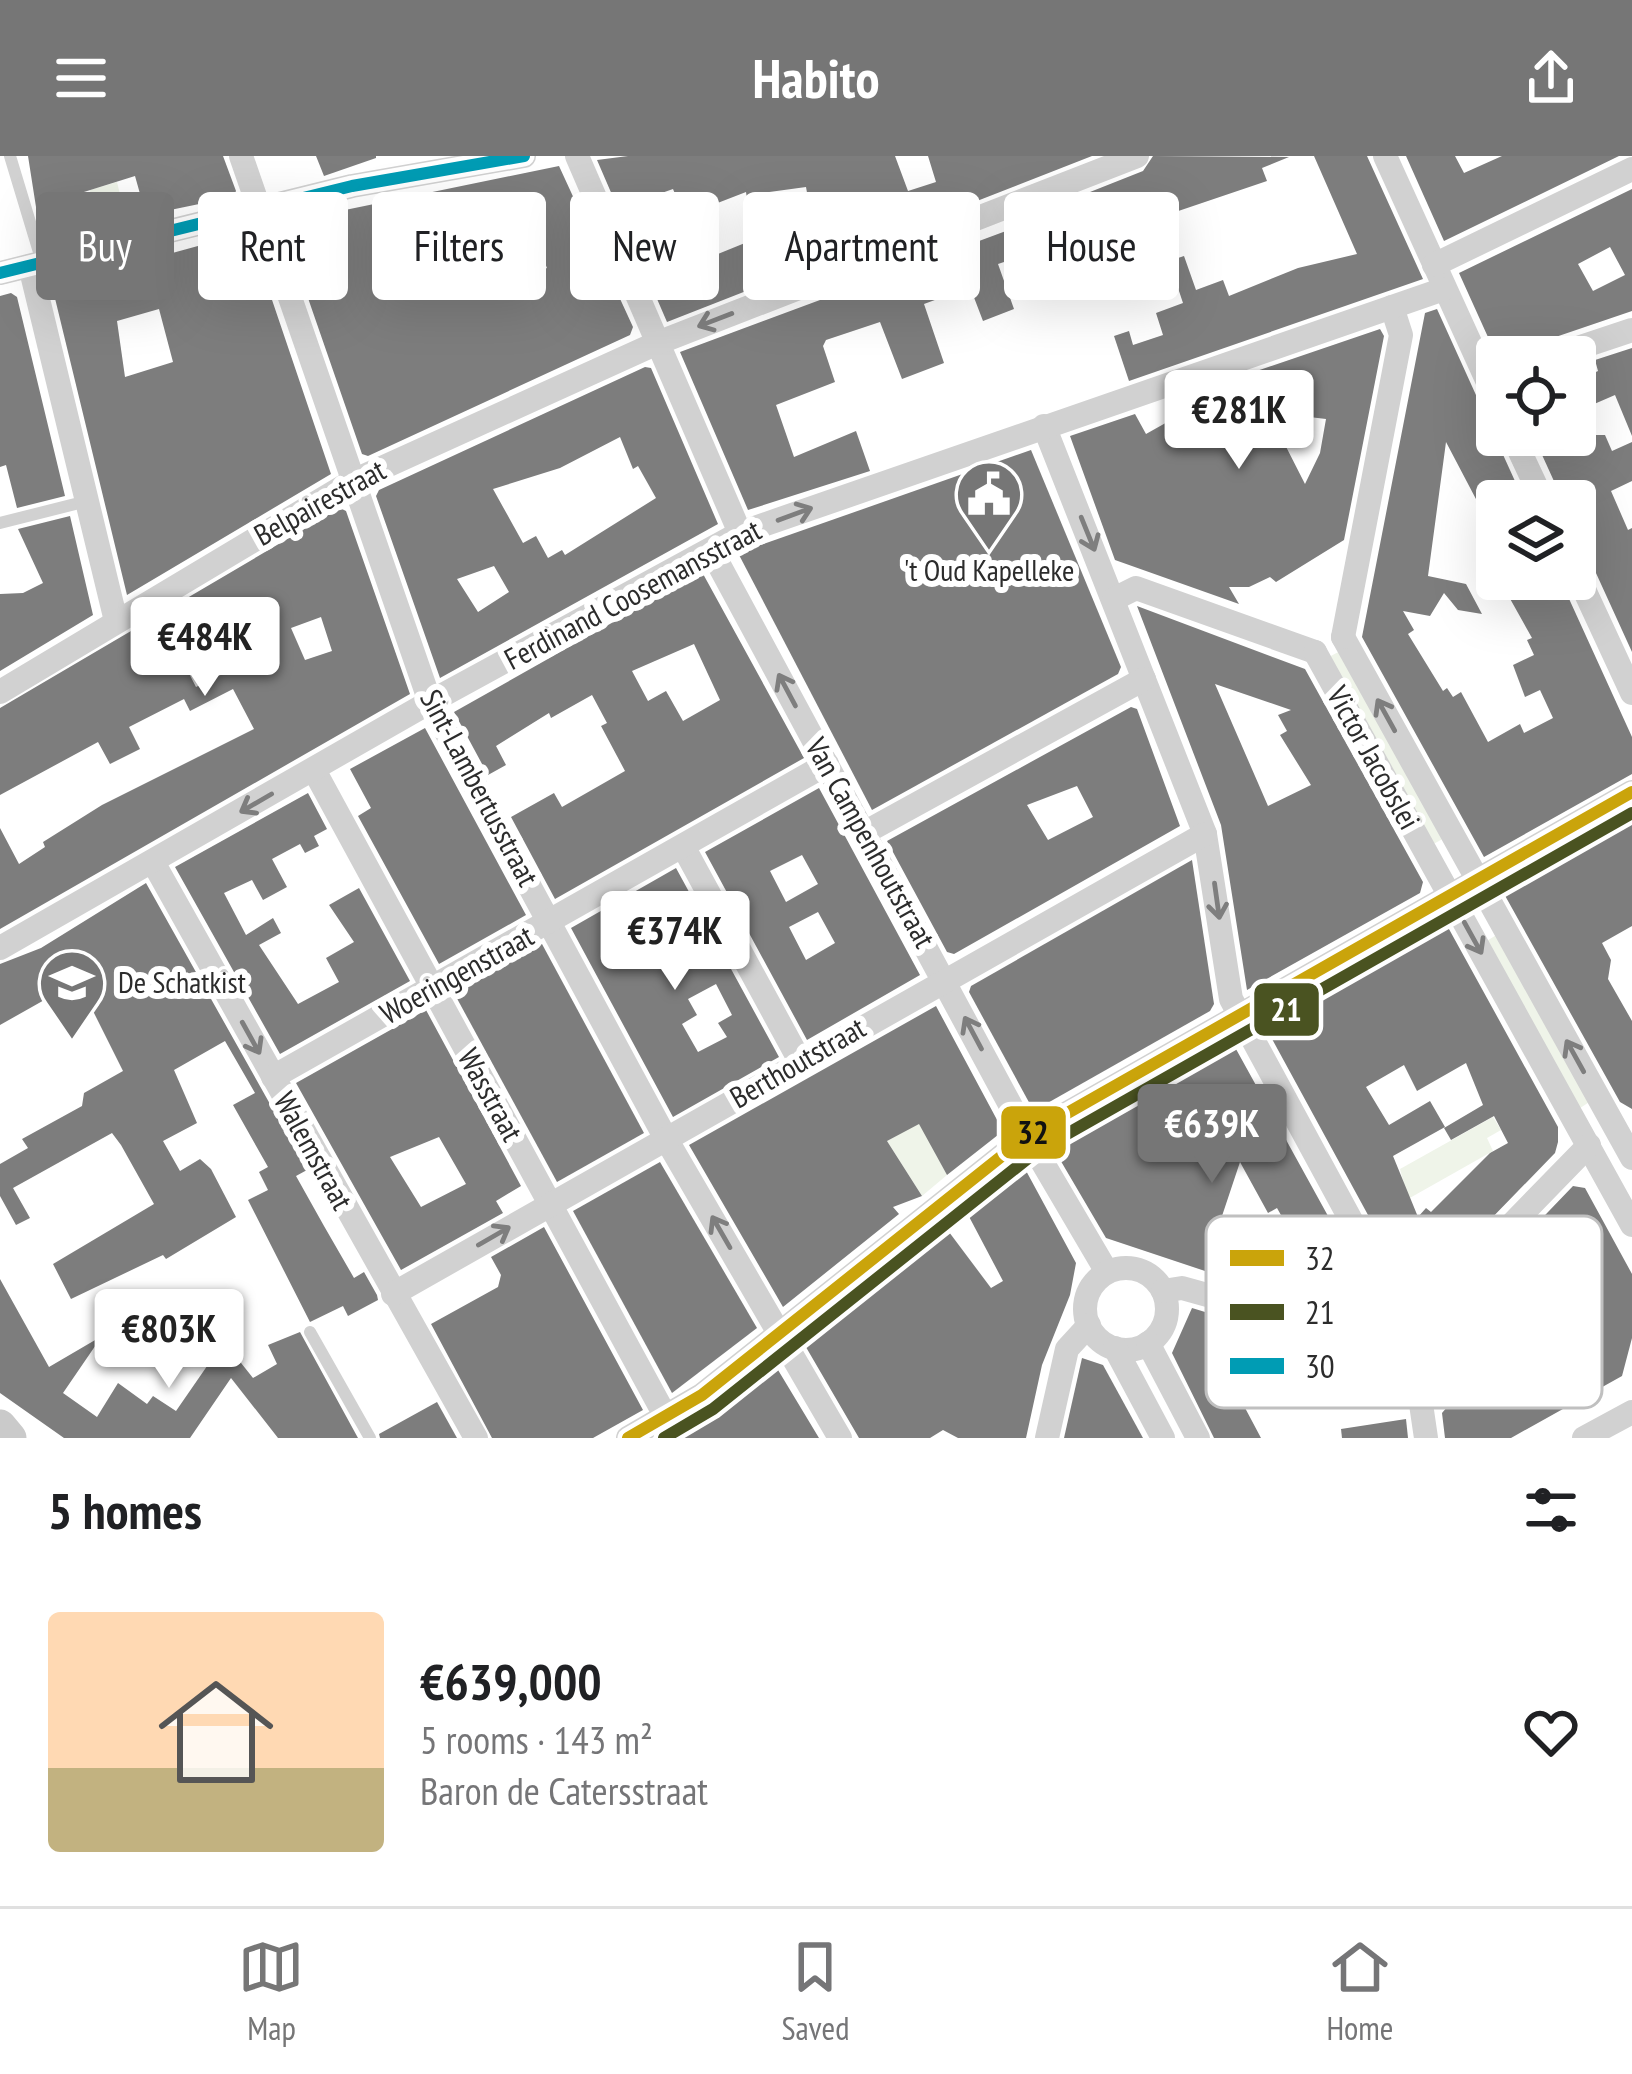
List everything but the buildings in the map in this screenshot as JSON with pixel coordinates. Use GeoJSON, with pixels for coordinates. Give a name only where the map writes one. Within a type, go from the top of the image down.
{"type":"FeatureCollection","features":[{"type":"Feature","properties":{"kind":"main road"},"geometry":{"type":"LineString","coordinates":[[0,1426],[10,1438]]}},
{"type":"Feature","properties":{"kind":"street","name":"Sint-Lambertusstraat"},"geometry":{"type":"LineString","coordinates":[[241,156],[254,192]]}},
{"type":"Feature","properties":{"kind":"street"},"geometry":{"type":"LineString","coordinates":[[338,192],[524,156]]}},
{"type":"Feature","properties":{"kind":"street"},"geometry":{"type":"LineString","coordinates":[[577,156],[740,533]]}},
{"type":"Feature","properties":{"kind":"street","name":"Belpairestraat"},"geometry":{"type":"LineString","coordinates":[[0,692],[351,482],[655,344],[1138,156]]}},
{"type":"Feature","properties":{"kind":"street"},"geometry":{"type":"LineString","coordinates":[[1385,156],[1476,352]]}},
{"type":"Feature","properties":{"kind":"street","name":"Ferdinand Coosemansstraat"},"geometry":{"type":"LineString","coordinates":[[0,948],[430,702],[740,533],[1392,308],[1632,169]]}},
{"type":"Feature","properties":{"kind":"street"},"geometry":{"type":"LineString","coordinates":[[0,273],[36,264]]}},
{"type":"Feature","properties":{"kind":"street"},"geometry":{"type":"LineString","coordinates":[[44,300],[116,621]]}},
{"type":"Feature","properties":{"kind":"street","name":"Sint-Lambertusstraat"},"geometry":{"type":"LineString","coordinates":[[291,300],[430,702],[665,1137],[840,1438]]}},
{"type":"Feature","properties":{"kind":"street"},"geometry":{"type":"LineString","coordinates":[[1343,637],[1402,334],[1392,308]]}},
{"type":"Feature","properties":{"kind":"street"},"geometry":{"type":"LineString","coordinates":[[1596,341],[1632,329]]}},
{"type":"Feature","properties":{"kind":"street"},"geometry":{"type":"LineString","coordinates":[[1044,426],[1205,834],[1231,999],[1348,1216]]}},
{"type":"Feature","properties":{"kind":"street","name":"Van Campenhoutstraat"},"geometry":{"type":"LineString","coordinates":[[711,550],[1028,1136],[1107,1272]]}},
{"type":"Feature","properties":{"kind":"street"},"geometry":{"type":"LineString","coordinates":[[1114,598],[1136,588],[1315,652]]}},
{"type":"Feature","properties":{"kind":"street"},"geometry":{"type":"LineString","coordinates":[[1589,600],[1632,693]]}},
{"type":"Feature","properties":{"kind":"street","name":"Victor Jacobslei"},"geometry":{"type":"LineString","coordinates":[[1632,1158],[1624,1129],[1476,879],[1343,637],[1315,652],[1632,1225]]}},
{"type":"Feature","properties":{"kind":"street"},"geometry":{"type":"LineString","coordinates":[[864,833],[1144,679]]}},
{"type":"Feature","properties":{"kind":"street","name":"Woeringenstraat"},"geometry":{"type":"LineString","coordinates":[[273,1077],[827,764]]}},
{"type":"Feature","properties":{"kind":"street","name":"Wasstraat"},"geometry":{"type":"LineString","coordinates":[[314,770],[667,1419]]}},
{"type":"Feature","properties":{"kind":"street"},"geometry":{"type":"LineString","coordinates":[[628,1438],[667,1419],[1028,1136],[1632,792]]}},
{"type":"Feature","properties":{"kind":"street","name":"Berthoutstraat"},"geometry":{"type":"LineString","coordinates":[[393,1294],[1205,834]]}},
{"type":"Feature","properties":{"kind":"street"},"geometry":{"type":"LineString","coordinates":[[684,848],[801,1063]]}},
{"type":"Feature","properties":{"kind":"street","name":"Walemstraat"},"geometry":{"type":"LineString","coordinates":[[153,862],[476,1438]]}},
{"type":"Feature","properties":{"kind":"street"},"geometry":{"type":"LineString","coordinates":[[1520,1216],[1589,1145]]}},
{"type":"Feature","properties":{"kind":"street"},"geometry":{"type":"LineString","coordinates":[[1047,1438],[1067,1348],[1088,1322],[1089,1292],[1107,1272],[1138,1270],[1162,1291],[1163,1325],[1148,1343],[1115,1348]]}},
{"type":"Feature","properties":{"kind":"street"},"geometry":{"type":"LineString","coordinates":[[1162,1291],[1182,1288],[1206,1295]]}},
{"type":"Feature","properties":{"kind":"street"},"geometry":{"type":"LineString","coordinates":[[1088,1322],[1115,1348],[1162,1438]]}},
{"type":"Feature","properties":{"kind":"street"},"geometry":{"type":"LineString","coordinates":[[1148,1343],[1198,1438]]}},
{"type":"Feature","properties":{"kind":"street"},"geometry":{"type":"LineString","coordinates":[[1422,1408],[1426,1438]]}},
{"type":"Feature","properties":{"kind":"street"},"geometry":{"type":"LineString","coordinates":[[1584,1438],[1632,1412]]}},
{"type":"Feature","properties":{"kind":"lane"},"geometry":{"type":"LineString","coordinates":[[10,156],[36,264]]}},
{"type":"Feature","properties":{"kind":"lane"},"geometry":{"type":"LineString","coordinates":[[0,523],[87,501]]}},
{"type":"Feature","properties":{"kind":"lane"},"geometry":{"type":"LineString","coordinates":[[310,1332],[370,1438]]}},
{"type":"Feature","properties":{"kind":"shaded area"},"geometry":{"type":"Polygon","coordinates":[[[117,182],[119,192],[90,192],[117,182]]]}},
{"type":"Feature","properties":{"kind":"shaded area"},"geometry":{"type":"Polygon","coordinates":[[[1344,649],[1446,837],[1430,846],[1327,658],[1344,649]]]}},
{"type":"Feature","properties":{"kind":"shaded area"},"geometry":{"type":"Polygon","coordinates":[[[1498,934],[1591,1101],[1577,1110],[1485,942],[1498,934]]]}},
{"type":"Feature","properties":{"kind":"shaded area"},"geometry":{"type":"Polygon","coordinates":[[[907,1100],[947,1175],[922,1196],[887,1141],[899,1134],[907,1100]]]}},
{"type":"Feature","properties":{"kind":"shaded area"},"geometry":{"type":"Polygon","coordinates":[[[1493,1117],[1501,1130],[1487,1138],[1493,1151],[1408,1199],[1400,1169],[1493,1117]]]}},
{"type":"Feature","properties":{"kind":"transit line","name":"30"},"geometry":{"type":"LineString","coordinates":[[0,273],[352,186],[524,156]]}},
{"type":"Feature","properties":{"kind":"transit line","name":"32"},"geometry":{"type":"LineString","coordinates":[[628,1438],[702,1395],[1027,1136],[1632,792]]}},
{"type":"Feature","properties":{"kind":"transit line","name":"21"},"geometry":{"type":"LineString","coordinates":[[664,1438],[713,1409],[1037,1151],[1632,813]]}},
{"type":"Feature","properties":{"kind":"place","name":"'t Oud Kapelleke"},"geometry":{"type":"Point","coordinates":[989,553]}},
{"type":"Feature","properties":{"kind":"place","name":"De Schatkist"},"geometry":{"type":"Point","coordinates":[72,1042]}}]}
